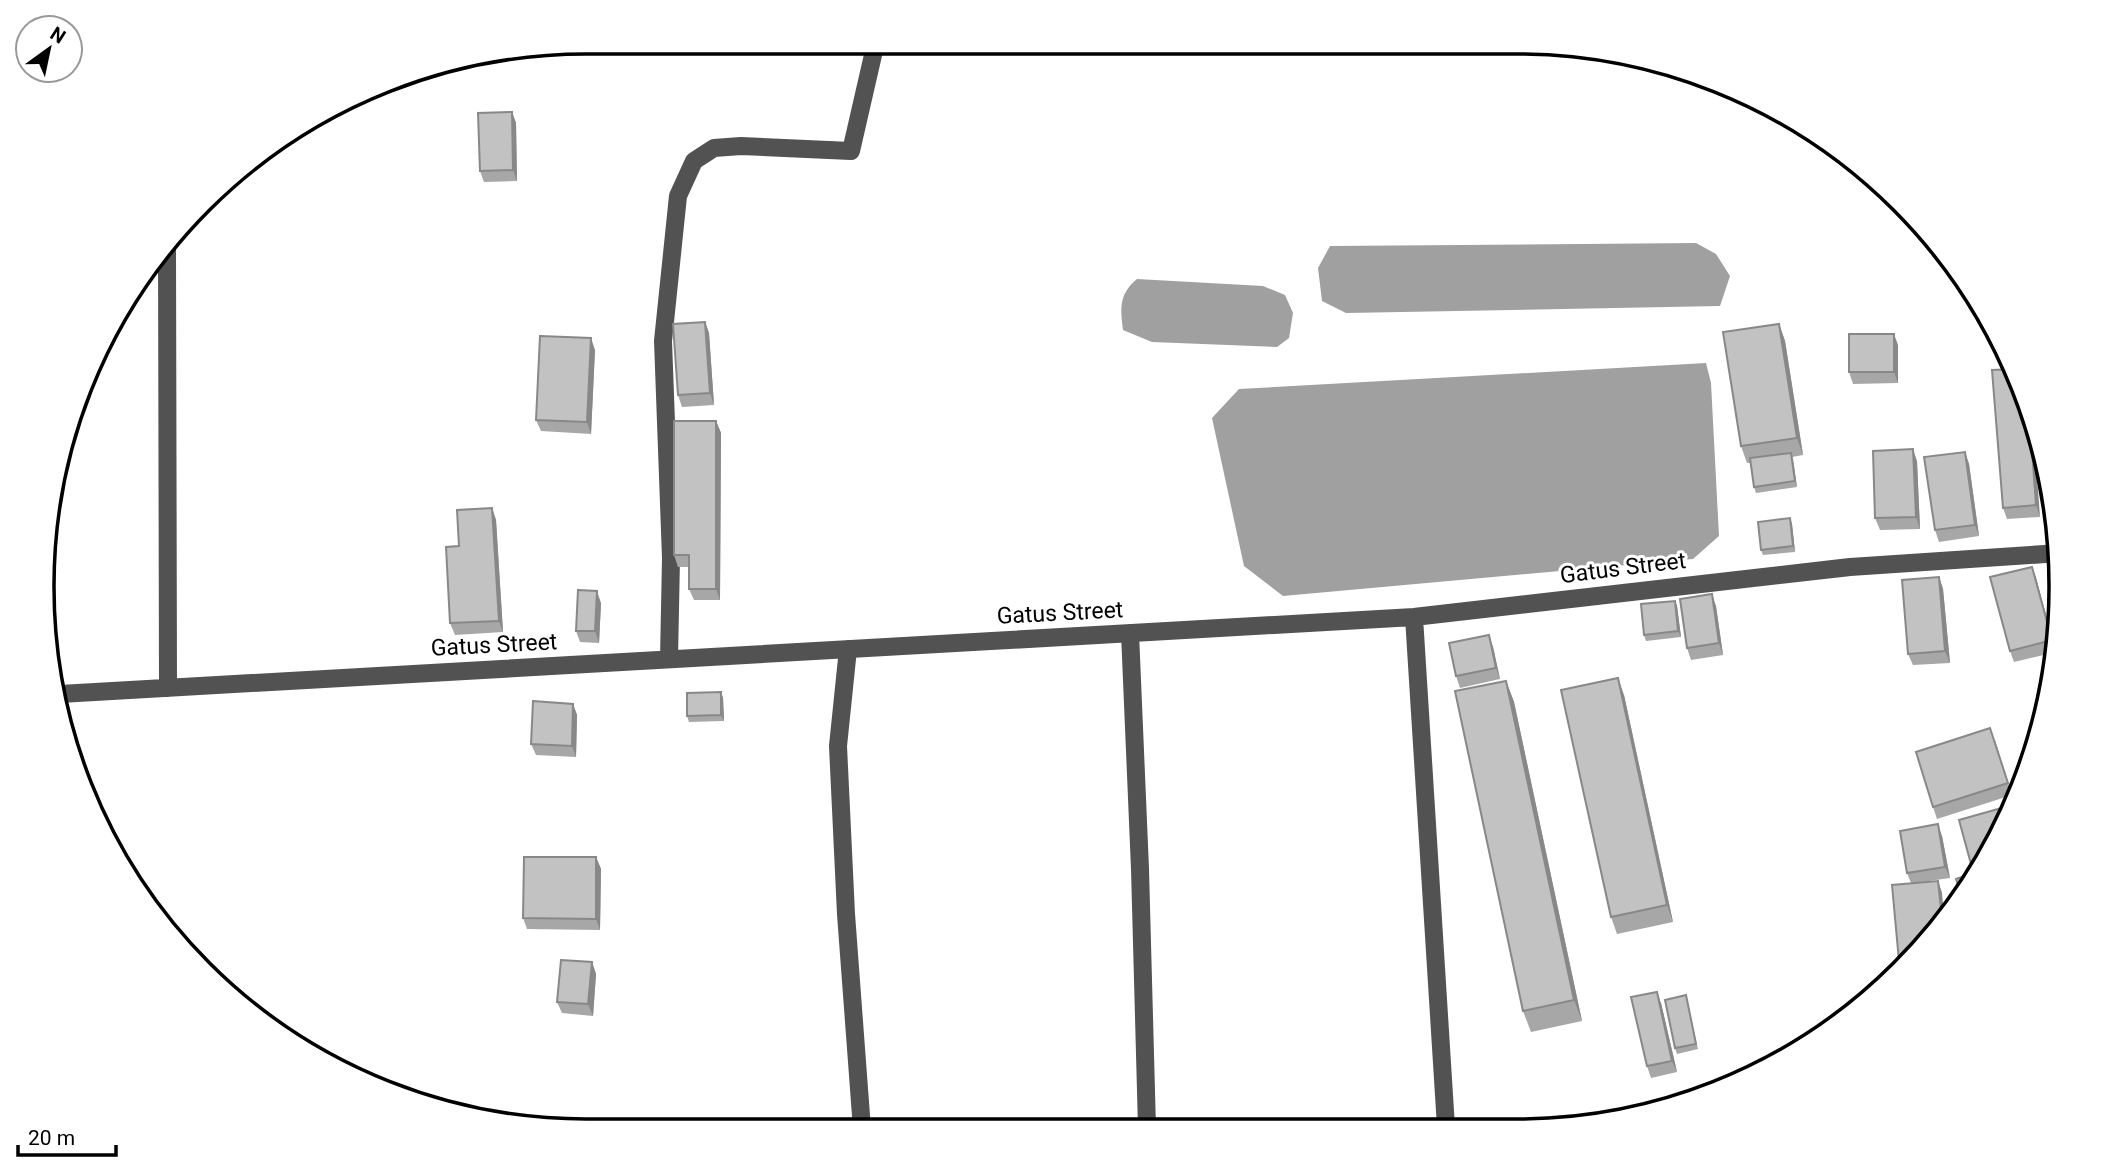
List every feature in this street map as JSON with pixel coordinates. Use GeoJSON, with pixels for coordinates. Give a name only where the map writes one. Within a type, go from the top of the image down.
{"type":"FeatureCollection","features":[{"type":"Feature","properties":{"kind":"street"},"geometry":{"type":"LineString","coordinates":[[669,659],[671,558],[663,341],[678,196],[694,161],[714,148],[741,146],[851,151],[873,54]]}},
{"type":"Feature","properties":{"kind":"street"},"geometry":{"type":"LineString","coordinates":[[167,258],[168,688]]}},
{"type":"Feature","properties":{"kind":"street","name":"Gatus Street"},"geometry":{"type":"LineString","coordinates":[[65,694],[1414,617],[1850,567],[2048,554]]}},
{"type":"Feature","properties":{"kind":"street"},"geometry":{"type":"LineString","coordinates":[[1414,617],[1445,1119]]}},
{"type":"Feature","properties":{"kind":"street"},"geometry":{"type":"LineString","coordinates":[[1130,634],[1147,1119]]}},
{"type":"Feature","properties":{"kind":"street"},"geometry":{"type":"LineString","coordinates":[[848,649],[838,746],[846,914],[861,1119]]}},
{"type":"Feature","properties":{"kind":"shaded area"},"geometry":{"type":"Polygon","coordinates":[[[1696,243],[1716,254],[1730,276],[1720,306],[1346,313],[1322,301],[1318,268],[1330,246],[1696,243]]]}},
{"type":"Feature","properties":{"kind":"shaded area"},"geometry":{"type":"Polygon","coordinates":[[[1137,279],[1263,286],[1285,295],[1293,313],[1289,338],[1277,347],[1152,342],[1123,330],[1122,302],[1127,290],[1137,279]]]}},
{"type":"Feature","properties":{"kind":"shaded area"},"geometry":{"type":"Polygon","coordinates":[[[1706,363],[1711,383],[1719,536],[1693,559],[1283,596],[1244,566],[1212,418],[1239,389],[1706,363]]]}},
{"type":"Feature","properties":{"kind":"building"},"geometry":{"type":"Polygon","coordinates":[[[512,112],[513,170],[480,171],[478,113],[512,112]]]}},
{"type":"Feature","properties":{"kind":"building"},"geometry":{"type":"Polygon","coordinates":[[[705,322],[710,393],[678,395],[673,324],[705,322]]]}},
{"type":"Feature","properties":{"kind":"building"},"geometry":{"type":"Polygon","coordinates":[[[1779,324],[1797,438],[1741,446],[1723,332],[1779,324]]]}},
{"type":"Feature","properties":{"kind":"building"},"geometry":{"type":"Polygon","coordinates":[[[1849,334],[1894,334],[1894,372],[1849,372],[1849,334]]]}},
{"type":"Feature","properties":{"kind":"building"},"geometry":{"type":"Polygon","coordinates":[[[540,336],[591,338],[587,422],[536,420],[540,336]]]}},
{"type":"Feature","properties":{"kind":"building"},"geometry":{"type":"Polygon","coordinates":[[[1992,370],[2002,370],[2021,415],[2032,455],[2036,505],[2003,508],[1992,370]]]}},
{"type":"Feature","properties":{"kind":"building"},"geometry":{"type":"Polygon","coordinates":[[[674,421],[716,421],[716,589],[689,589],[689,555],[674,555],[674,421]]]}},
{"type":"Feature","properties":{"kind":"building"},"geometry":{"type":"Polygon","coordinates":[[[1913,449],[1916,517],[1875,518],[1873,451],[1913,449]]]}},
{"type":"Feature","properties":{"kind":"building"},"geometry":{"type":"Polygon","coordinates":[[[1965,452],[1975,525],[1935,530],[1924,457],[1965,452]]]}},
{"type":"Feature","properties":{"kind":"building"},"geometry":{"type":"Polygon","coordinates":[[[1791,453],[1795,481],[1754,487],[1750,458],[1791,453]]]}},
{"type":"Feature","properties":{"kind":"building"},"geometry":{"type":"Polygon","coordinates":[[[492,508],[499,621],[450,623],[446,547],[459,546],[457,510],[492,508]]]}},
{"type":"Feature","properties":{"kind":"building"},"geometry":{"type":"Polygon","coordinates":[[[1790,518],[1793,546],[1761,550],[1758,522],[1790,518]]]}},
{"type":"Feature","properties":{"kind":"building"},"geometry":{"type":"Polygon","coordinates":[[[2032,567],[2048,624],[2046,642],[2010,651],[1990,577],[2032,567]]]}},
{"type":"Feature","properties":{"kind":"building"},"geometry":{"type":"Polygon","coordinates":[[[1939,577],[1945,651],[1908,654],[1902,580],[1939,577]]]}},
{"type":"Feature","properties":{"kind":"building"},"geometry":{"type":"Polygon","coordinates":[[[578,590],[597,591],[595,631],[576,631],[578,590]]]}},
{"type":"Feature","properties":{"kind":"building"},"geometry":{"type":"Polygon","coordinates":[[[1712,594],[1719,643],[1687,648],[1680,599],[1712,594]]]}},
{"type":"Feature","properties":{"kind":"building"},"geometry":{"type":"Polygon","coordinates":[[[1675,601],[1678,631],[1644,635],[1641,604],[1675,601]]]}},
{"type":"Feature","properties":{"kind":"building"},"geometry":{"type":"Polygon","coordinates":[[[1489,635],[1496,668],[1456,676],[1449,643],[1489,635]]]}},
{"type":"Feature","properties":{"kind":"building"},"geometry":{"type":"Polygon","coordinates":[[[1618,678],[1667,905],[1611,917],[1561,690],[1618,678]]]}},
{"type":"Feature","properties":{"kind":"building"},"geometry":{"type":"Polygon","coordinates":[[[1506,681],[1574,1000],[1523,1011],[1455,691],[1506,681]]]}},
{"type":"Feature","properties":{"kind":"building"},"geometry":{"type":"Polygon","coordinates":[[[721,692],[721,715],[687,716],[687,693],[721,692]]]}},
{"type":"Feature","properties":{"kind":"building"},"geometry":{"type":"Polygon","coordinates":[[[533,701],[573,704],[572,746],[531,744],[533,701]]]}},
{"type":"Feature","properties":{"kind":"building"},"geometry":{"type":"Polygon","coordinates":[[[1990,728],[2008,783],[1933,807],[1916,752],[1990,728]]]}},
{"type":"Feature","properties":{"kind":"building"},"geometry":{"type":"Polygon","coordinates":[[[2000,808],[1971,863],[1959,820],[2000,808]]]}},
{"type":"Feature","properties":{"kind":"building"},"geometry":{"type":"Polygon","coordinates":[[[1938,824],[1945,867],[1907,873],[1900,831],[1938,824]]]}},
{"type":"Feature","properties":{"kind":"building"},"geometry":{"type":"Polygon","coordinates":[[[524,857],[596,857],[596,919],[523,918],[524,857]]]}},
{"type":"Feature","properties":{"kind":"building"},"geometry":{"type":"Polygon","coordinates":[[[1938,881],[1941,908],[1899,957],[1892,885],[1938,881]]]}},
{"type":"Feature","properties":{"kind":"building"},"geometry":{"type":"Polygon","coordinates":[[[561,960],[592,962],[588,1004],[557,1002],[561,960]]]}},
{"type":"Feature","properties":{"kind":"building"},"geometry":{"type":"Polygon","coordinates":[[[1657,992],[1672,1061],[1647,1066],[1631,997],[1657,992]]]}},
{"type":"Feature","properties":{"kind":"building"},"geometry":{"type":"Polygon","coordinates":[[[1686,995],[1696,1044],[1675,1048],[1665,1000],[1686,995]]]}}]}
